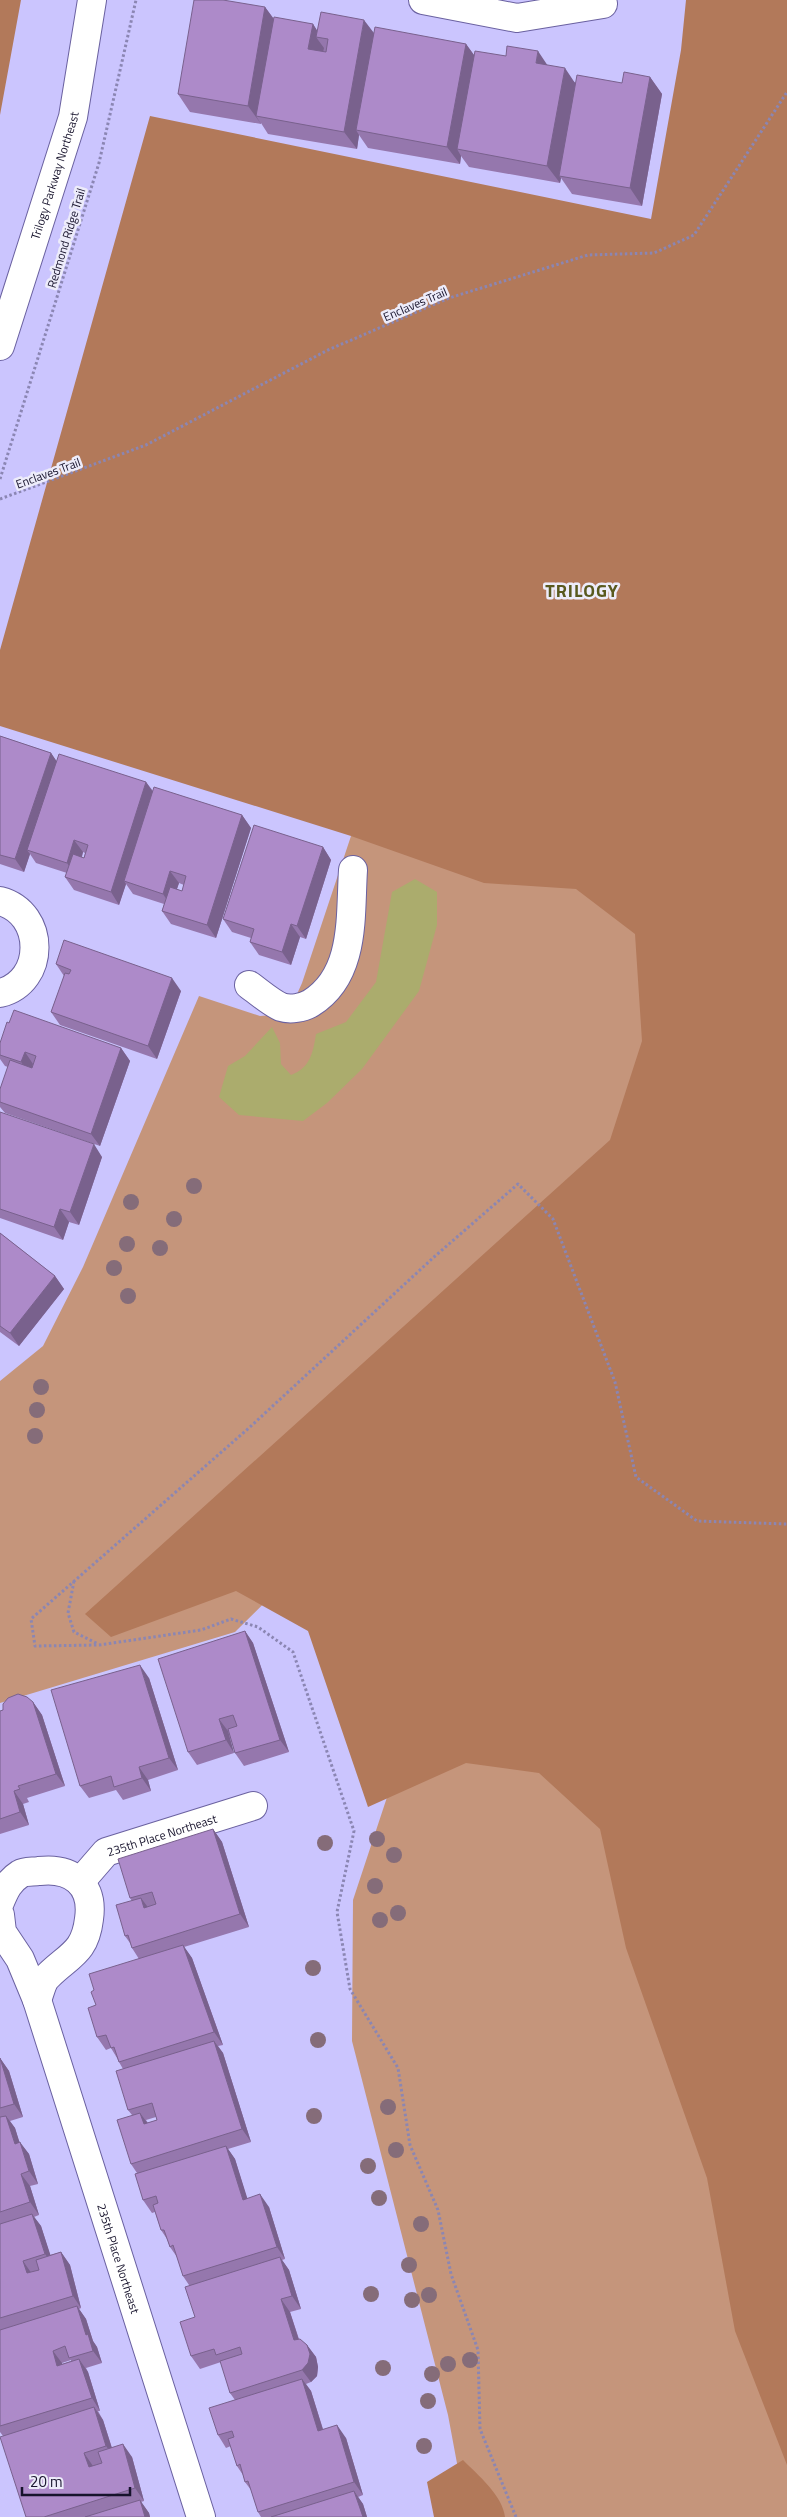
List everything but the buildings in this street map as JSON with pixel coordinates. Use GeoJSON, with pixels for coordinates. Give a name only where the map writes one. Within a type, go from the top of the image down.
{"type":"FeatureCollection","features":[{"type":"Feature","properties":{"kind":"street","name":"Trilogy Parkway Northeast"},"geometry":{"type":"LineString","coordinates":[[0,346],[72,117],[92,0]]}},
{"type":"Feature","properties":{"kind":"street"},"geometry":{"type":"LineString","coordinates":[[423,0],[517,18],[603,4]]}},
{"type":"Feature","properties":{"kind":"street"},"geometry":{"type":"LineString","coordinates":[[249,985],[282,1007],[304,1007],[319,998],[332,985],[348,949],[353,870]]}},
{"type":"Feature","properties":{"kind":"street"},"geometry":{"type":"LineString","coordinates":[[0,901],[18,909],[28,922],[35,937],[35,954],[30,970],[20,983],[0,993]]}},
{"type":"Feature","properties":{"kind":"street","name":"235th Place Northeast"},"geometry":{"type":"LineString","coordinates":[[80,1882],[106,1852],[253,1806]]}},
{"type":"Feature","properties":{"kind":"street"},"geometry":{"type":"LineString","coordinates":[[0,1902],[7,1886],[21,1873],[47,1870],[65,1872],[80,1882],[90,1898],[90,1919],[85,1940],[68,1961],[46,1977],[37,2000]]}},
{"type":"Feature","properties":{"kind":"street","name":"235th Place Northeast"},"geometry":{"type":"LineString","coordinates":[[0,1915],[2,1932],[20,1959],[37,2000],[201,2517]]}},
{"type":"Feature","properties":{"kind":"path","name":"Redmond Ridge Trail"},"geometry":{"type":"LineString","coordinates":[[0,479],[99,163],[136,0]]}},
{"type":"Feature","properties":{"kind":"path","name":"Enclaves Trail"},"geometry":{"type":"LineString","coordinates":[[0,499],[146,446],[328,350],[449,298],[588,255],[654,253],[694,235],[787,92]]}},
{"type":"Feature","properties":{"kind":"path"},"geometry":{"type":"LineString","coordinates":[[516,2517],[480,2428],[478,2350],[451,2274],[438,2210],[410,2145],[398,2068],[350,1989],[337,1912],[354,1831],[293,1652],[258,1627],[231,1619],[201,1630],[99,1645],[35,1646],[31,1620],[250,1427],[434,1257],[518,1184],[553,1219],[614,1382],[636,1477],[697,1521],[787,1524]]}},
{"type":"Feature","properties":{"kind":"path"},"geometry":{"type":"LineString","coordinates":[[74,1581],[68,1613],[74,1632],[99,1645]]}},
{"type":"Feature","properties":{"kind":"shaded area"},"geometry":{"type":"Polygon","coordinates":[[[0,0],[21,0],[0,115],[0,0]]]}},
{"type":"Feature","properties":{"kind":"shaded area"},"geometry":{"type":"Polygon","coordinates":[[[686,0],[787,0],[787,2465],[735,2331],[707,2178],[626,1948],[600,1829],[539,1773],[466,1763],[368,1807],[308,1631],[236,1591],[111,1637],[85,1614],[610,1140],[642,1041],[635,934],[576,889],[484,883],[351,836],[0,726],[0,650],[150,116],[651,219],[681,50],[686,0]]]}},
{"type":"Feature","properties":{"kind":"shaded area"},"geometry":{"type":"Polygon","coordinates":[[[354,768],[787,895],[474,1395],[235,1632],[0,1703],[0,1381],[43,1346],[83,1267],[199,996],[260,1016],[273,1015],[284,1023],[302,983],[351,836],[354,768]]]}},
{"type":"Feature","properties":{"kind":"shaded area"},"geometry":{"type":"Polygon","coordinates":[[[415,879],[437,892],[437,925],[419,991],[362,1069],[327,1103],[303,1121],[239,1115],[219,1097],[228,1066],[245,1056],[272,1027],[280,1043],[281,1064],[291,1075],[306,1064],[314,1047],[316,1034],[346,1022],[376,982],[392,892],[415,879]]]}},
{"type":"Feature","properties":{"kind":"shaded area"},"geometry":{"type":"Polygon","coordinates":[[[585,1748],[787,2448],[787,2517],[467,2517],[448,2415],[352,2041],[353,1900],[399,1761],[585,1748]]]}},
{"type":"Feature","properties":{"kind":"shaded area"},"geometry":{"type":"Polygon","coordinates":[[[463,2460],[495,2494],[500,2501],[505,2517],[434,2517],[427,2482],[463,2460]]]}},
{"type":"Feature","properties":{"kind":"district","name":"TRILOGY"},"geometry":{"type":"Point","coordinates":[582,590]}}]}
